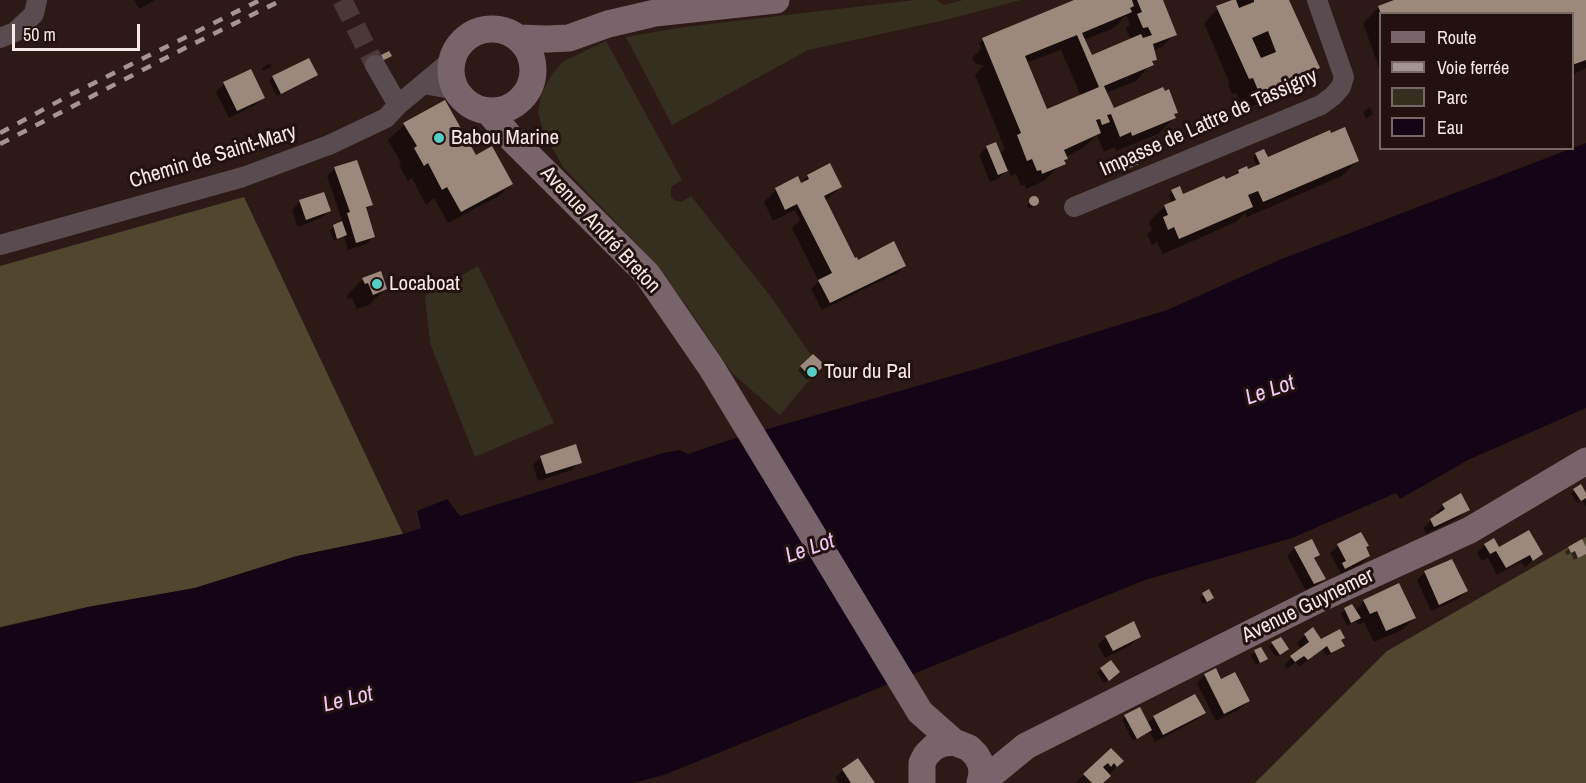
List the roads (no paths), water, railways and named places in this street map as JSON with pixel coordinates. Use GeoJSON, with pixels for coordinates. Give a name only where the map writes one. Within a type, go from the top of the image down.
{"type":"FeatureCollection","features":[{"type":"Feature","properties":{"kind":"street"},"geometry":{"type":"LineString","coordinates":[[0,38],[15,32],[34,14],[37,0]]}},
{"type":"Feature","properties":{"kind":"street"},"geometry":{"type":"LineString","coordinates":[[518,38],[569,38],[608,24],[655,13],[776,0]]}},
{"type":"Feature","properties":{"kind":"street","name":"Impasse de Lattre de Tassigny"},"geometry":{"type":"LineString","coordinates":[[1074,207],[1321,105],[1333,96],[1341,87],[1344,77],[1317,0]]}},
{"type":"Feature","properties":{"kind":"street"},"geometry":{"type":"LineString","coordinates":[[486,29],[499,29],[512,33],[518,38],[522,41],[533,63],[534,70],[530,88],[525,96],[514,106],[502,111],[489,112],[475,108],[464,100],[456,90],[451,77],[452,60],[463,40],[486,29]]}},
{"type":"Feature","properties":{"kind":"street"},"geometry":{"type":"LineString","coordinates":[[534,70],[569,38]]}},
{"type":"Feature","properties":{"kind":"street","name":"Chemin de Saint-Mary"},"geometry":{"type":"LineString","coordinates":[[0,245],[243,177],[329,146],[386,118],[398,105],[452,60]]}},
{"type":"Feature","properties":{"kind":"street"},"geometry":{"type":"LineString","coordinates":[[375,65],[398,105]]}},
{"type":"Feature","properties":{"kind":"street"},"geometry":{"type":"LineString","coordinates":[[424,84],[456,90]]}},
{"type":"Feature","properties":{"kind":"street","name":"Avenue André Breton"},"geometry":{"type":"LineString","coordinates":[[525,96],[526,132],[534,159]]}},
{"type":"Feature","properties":{"kind":"street","name":"Avenue André Breton"},"geometry":{"type":"LineString","coordinates":[[489,112],[648,274],[725,391],[938,736],[976,755],[981,764],[981,783]]}},
{"type":"Feature","properties":{"kind":"street","name":"Avenue Guynemer"},"geometry":{"type":"LineString","coordinates":[[981,783],[1026,746],[1317,600],[1470,530],[1586,461]]}},
{"type":"Feature","properties":{"kind":"street"},"geometry":{"type":"LineString","coordinates":[[922,783],[922,763],[938,736]]}},
{"type":"Feature","properties":{"kind":"street","name":"Avenue Guynemer"},"geometry":{"type":"LineString","coordinates":[[938,736],[1026,746]]}},
{"type":"Feature","properties":{"kind":"water","name":"Le Lot"},"geometry":{"type":"Polygon","coordinates":[[[1586,143],[1586,408],[1468,460],[1400,499],[1396,493],[1292,538],[1145,580],[664,775],[634,783],[0,783],[0,628],[88,607],[195,588],[297,556],[403,534],[421,528],[417,511],[447,499],[460,516],[663,453],[680,450],[688,454],[983,367],[1167,310],[1279,260],[1568,150],[1574,150],[1574,148],[1586,143]]]}},
{"type":"Feature","properties":{"kind":"tunnel"},"geometry":{"type":"LineString","coordinates":[[342,0],[375,65]]}},
{"type":"Feature","properties":{"kind":"railway"},"geometry":{"type":"LineString","coordinates":[[0,133],[70,95],[260,0]]}},
{"type":"Feature","properties":{"kind":"railway"},"geometry":{"type":"LineString","coordinates":[[0,144],[282,0]]}},
{"type":"Feature","properties":{"kind":"place","name":"Babou Marine"},"geometry":{"type":"Point","coordinates":[439,138]}},
{"type":"Feature","properties":{"kind":"place","name":"Locaboat"},"geometry":{"type":"Point","coordinates":[377,284]}},
{"type":"Feature","properties":{"kind":"place","name":"Tour du Pal"},"geometry":{"type":"Point","coordinates":[812,372]}}]}
